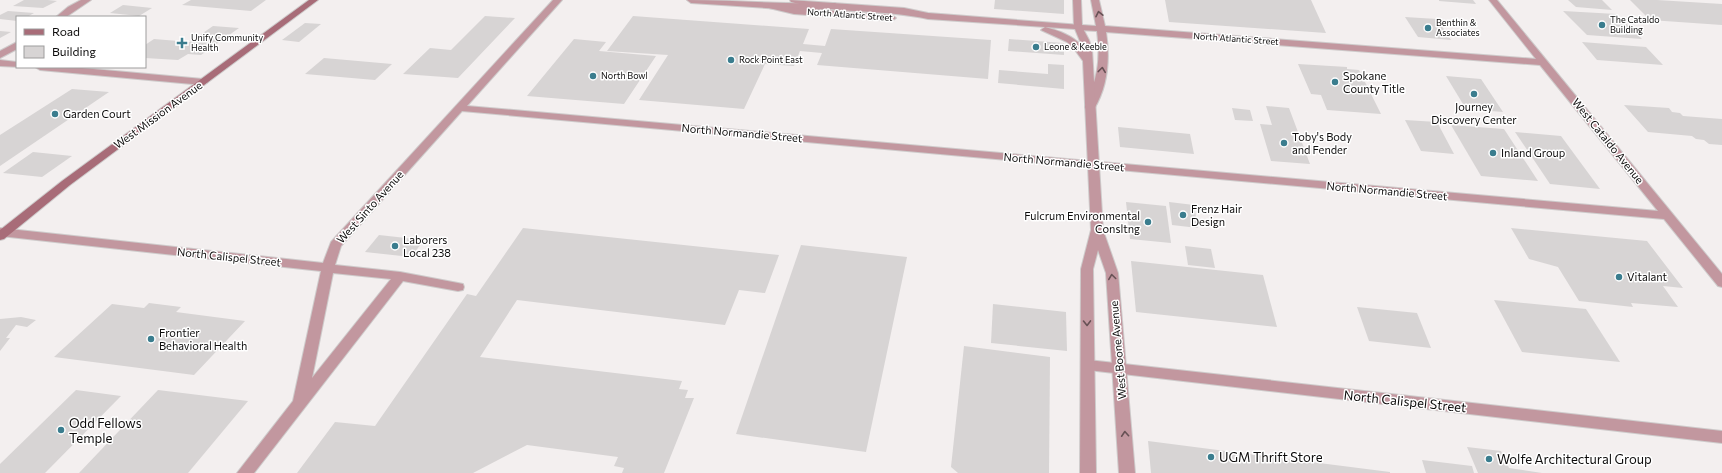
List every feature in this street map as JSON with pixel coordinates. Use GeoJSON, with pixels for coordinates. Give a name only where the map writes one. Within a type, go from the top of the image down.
{"type":"FeatureCollection","features":[{"type":"Feature","properties":{"kind":"main road","name":"West Mission Avenue"},"geometry":{"type":"LineString","coordinates":[[1,236],[66,183],[314,0]]}},
{"type":"Feature","properties":{"kind":"street"},"geometry":{"type":"LineString","coordinates":[[61,16],[87,0]]}},
{"type":"Feature","properties":{"kind":"street","name":"West Sinto Avenue"},"geometry":{"type":"LineString","coordinates":[[245,473],[300,403],[328,267],[335,245],[558,0]]}},
{"type":"Feature","properties":{"kind":"street","name":"North Atlantic Street"},"geometry":{"type":"LineString","coordinates":[[691,0],[774,2],[811,8],[837,6],[904,11],[928,16],[1543,62]]}},
{"type":"Feature","properties":{"kind":"street"},"geometry":{"type":"LineString","coordinates":[[794,0],[809,4],[837,6]]}},
{"type":"Feature","properties":{"kind":"street","name":"West Boone Avenue"},"geometry":{"type":"LineString","coordinates":[[1077,0],[1078,27],[1085,40],[1088,62],[1097,230],[1112,273],[1127,473]]}},
{"type":"Feature","properties":{"kind":"street","name":"West Boone Avenue"},"geometry":{"type":"LineString","coordinates":[[1090,107],[1102,76],[1103,62],[1102,29],[1096,0]]}},
{"type":"Feature","properties":{"kind":"street","name":"West Cataldo Avenue"},"geometry":{"type":"LineString","coordinates":[[1493,0],[1722,283]]}},
{"type":"Feature","properties":{"kind":"street","name":"North Atlantic Street"},"geometry":{"type":"LineString","coordinates":[[774,2],[794,11],[901,19],[928,16]]}},
{"type":"Feature","properties":{"kind":"street"},"geometry":{"type":"LineString","coordinates":[[1011,22],[1069,38],[1078,45],[1088,62]]}},
{"type":"Feature","properties":{"kind":"street"},"geometry":{"type":"LineString","coordinates":[[0,55],[16,46]]}},
{"type":"Feature","properties":{"kind":"street"},"geometry":{"type":"LineString","coordinates":[[0,63],[16,65]]}},
{"type":"Feature","properties":{"kind":"street"},"geometry":{"type":"LineString","coordinates":[[51,68],[203,82]]}},
{"type":"Feature","properties":{"kind":"street","name":"North Normandie Street"},"geometry":{"type":"LineString","coordinates":[[461,108],[1668,216]]}},
{"type":"Feature","properties":{"kind":"street","name":"West Boone Avenue"},"geometry":{"type":"LineString","coordinates":[[1088,473],[1086,269],[1097,230]]}},
{"type":"Feature","properties":{"kind":"street","name":"North Calispel Street"},"geometry":{"type":"LineString","coordinates":[[1,236],[328,267],[400,276],[458,287]]}},
{"type":"Feature","properties":{"kind":"street"},"geometry":{"type":"LineString","coordinates":[[300,403],[400,276]]}},
{"type":"Feature","properties":{"kind":"street","name":"North Calispel Street"},"geometry":{"type":"LineString","coordinates":[[1088,365],[1722,437]]}},
{"type":"Feature","properties":{"kind":"building"},"geometry":{"type":"Polygon","coordinates":[[[24,0],[57,1],[43,8],[13,6],[24,0]]]}},
{"type":"Feature","properties":{"kind":"building"},"geometry":{"type":"Polygon","coordinates":[[[191,0],[266,0],[251,11],[182,5],[191,0]]]}},
{"type":"Feature","properties":{"kind":"building"},"geometry":{"type":"Polygon","coordinates":[[[995,0],[1064,0],[1064,14],[994,9],[995,0]]]}},
{"type":"Feature","properties":{"kind":"building"},"geometry":{"type":"Polygon","coordinates":[[[1165,0],[1311,0],[1326,33],[1169,22],[1165,0]]]}},
{"type":"Feature","properties":{"kind":"building"},"geometry":{"type":"Polygon","coordinates":[[[1473,0],[1476,4],[1439,1],[1473,0]]]}},
{"type":"Feature","properties":{"kind":"building"},"geometry":{"type":"Polygon","coordinates":[[[1568,0],[1602,0],[1612,10],[1576,7],[1568,0]]]}},
{"type":"Feature","properties":{"kind":"building"},"geometry":{"type":"Polygon","coordinates":[[[1630,0],[1722,4],[1722,25],[1650,20],[1630,0]]]}},
{"type":"Feature","properties":{"kind":"building"},"geometry":{"type":"Polygon","coordinates":[[[123,5],[152,8],[139,16],[110,13],[123,5]]]}},
{"type":"Feature","properties":{"kind":"building"},"geometry":{"type":"Polygon","coordinates":[[[8,11],[34,13],[29,16],[16,16],[16,21],[0,19],[0,15],[8,11]]]}},
{"type":"Feature","properties":{"kind":"building","name":"The Cataldo Building"},"geometry":{"type":"Polygon","coordinates":[[[1563,11],[1616,14],[1642,39],[1587,35],[1563,11]]]}},
{"type":"Feature","properties":{"kind":"building"},"geometry":{"type":"Polygon","coordinates":[[[485,16],[515,18],[458,78],[403,74],[430,48],[451,50],[485,16]]]}},
{"type":"Feature","properties":{"kind":"building","name":"Rock Point East"},"geometry":{"type":"Polygon","coordinates":[[[633,16],[809,29],[803,44],[825,46],[831,29],[991,40],[988,79],[817,65],[822,53],[800,51],[794,66],[765,64],[744,109],[639,100],[668,55],[607,51],[633,16]]]}},
{"type":"Feature","properties":{"kind":"building","name":"Benthin & Associates"},"geometry":{"type":"Polygon","coordinates":[[[1405,17],[1437,19],[1451,40],[1418,37],[1405,17]]]}},
{"type":"Feature","properties":{"kind":"building"},"geometry":{"type":"Polygon","coordinates":[[[305,23],[321,24],[299,42],[282,40],[305,23]]]}},
{"type":"Feature","properties":{"kind":"building","name":"Unify Community Health"},"geometry":{"type":"Polygon","coordinates":[[[213,26],[239,28],[201,55],[188,54],[178,60],[146,58],[146,44],[154,39],[190,42],[213,26]]]}},
{"type":"Feature","properties":{"kind":"building"},"geometry":{"type":"Polygon","coordinates":[[[0,31],[11,32],[0,38],[0,31]]]}},
{"type":"Feature","properties":{"kind":"building","name":"North Bowl"},"geometry":{"type":"Polygon","coordinates":[[[574,39],[606,42],[599,51],[656,56],[624,104],[527,96],[574,39]]]}},
{"type":"Feature","properties":{"kind":"building","name":"Leone & Keeble"},"geometry":{"type":"Polygon","coordinates":[[[1009,39],[1064,43],[1064,55],[1008,51],[1009,39]]]}},
{"type":"Feature","properties":{"kind":"building"},"geometry":{"type":"Polygon","coordinates":[[[1582,42],[1646,47],[1663,65],[1597,60],[1582,42]]]}},
{"type":"Feature","properties":{"kind":"building"},"geometry":{"type":"Polygon","coordinates":[[[324,58],[392,64],[375,80],[305,74],[324,58]]]}},
{"type":"Feature","properties":{"kind":"building"},"geometry":{"type":"Polygon","coordinates":[[[1048,64],[1064,65],[1064,89],[998,83],[999,70],[1048,74],[1048,64]]]}},
{"type":"Feature","properties":{"kind":"building","name":"Spokane County Title"},"geometry":{"type":"Polygon","coordinates":[[[1298,64],[1347,67],[1347,69],[1359,70],[1381,114],[1327,110],[1321,95],[1311,94],[1298,64]]]}},
{"type":"Feature","properties":{"kind":"building","name":"Journey Discovery Center"},"geometry":{"type":"Polygon","coordinates":[[[1446,76],[1481,79],[1503,112],[1466,109],[1446,76]]]}},
{"type":"Feature","properties":{"kind":"building","name":"Garden Court"},"geometry":{"type":"Polygon","coordinates":[[[72,89],[109,92],[0,166],[0,135],[72,89]]]}},
{"type":"Feature","properties":{"kind":"building"},"geometry":{"type":"Polygon","coordinates":[[[1624,105],[1669,108],[1672,112],[1680,113],[1683,116],[1722,119],[1722,145],[1709,144],[1704,140],[1696,139],[1692,136],[1648,132],[1624,105]]]}},
{"type":"Feature","properties":{"kind":"building","name":"Toby's Body and Fender"},"geometry":{"type":"Polygon","coordinates":[[[1266,106],[1289,108],[1310,164],[1271,161],[1260,124],[1272,125],[1266,106]]]}},
{"type":"Feature","properties":{"kind":"building"},"geometry":{"type":"Polygon","coordinates":[[[1232,108],[1250,110],[1253,121],[1235,120],[1232,108]]]}},
{"type":"Feature","properties":{"kind":"building"},"geometry":{"type":"Polygon","coordinates":[[[1405,120],[1437,122],[1454,154],[1421,151],[1405,120]]]}},
{"type":"Feature","properties":{"kind":"building","name":"Inland Group"},"geometry":{"type":"Polygon","coordinates":[[[1451,125],[1504,129],[1538,181],[1481,176],[1451,125]]]}},
{"type":"Feature","properties":{"kind":"building"},"geometry":{"type":"Polygon","coordinates":[[[1118,127],[1190,134],[1194,154],[1120,147],[1118,127]]]}},
{"type":"Feature","properties":{"kind":"building"},"geometry":{"type":"Polygon","coordinates":[[[1515,132],[1561,136],[1600,189],[1550,184],[1515,132]]]}},
{"type":"Feature","properties":{"kind":"building"},"geometry":{"type":"Polygon","coordinates":[[[33,152],[72,156],[42,177],[3,173],[33,152]]]}},
{"type":"Feature","properties":{"kind":"building","name":"Fulcrum Environmental Consltng"},"geometry":{"type":"Polygon","coordinates":[[[1126,202],[1166,206],[1171,243],[1130,239],[1126,202]]]}},
{"type":"Feature","properties":{"kind":"building","name":"Frenz Hair Design"},"geometry":{"type":"Polygon","coordinates":[[[1169,202],[1194,205],[1198,228],[1172,225],[1169,202]]]}},
{"type":"Feature","properties":{"kind":"building"},"geometry":{"type":"Polygon","coordinates":[[[523,228],[779,255],[765,293],[739,290],[725,325],[517,300],[480,357],[682,381],[679,389],[688,390],[685,398],[694,398],[664,473],[622,473],[624,468],[614,466],[618,457],[527,445],[473,473],[297,473],[335,422],[375,426],[467,294],[476,296],[523,228]]]}},
{"type":"Feature","properties":{"kind":"building","name":"Vitalant"},"geometry":{"type":"Polygon","coordinates":[[[1511,228],[1647,241],[1683,288],[1663,286],[1678,307],[1631,303],[1633,307],[1579,301],[1558,267],[1529,259],[1511,228]]]}},
{"type":"Feature","properties":{"kind":"building","name":"Laborers Local 238"},"geometry":{"type":"Polygon","coordinates":[[[379,235],[424,240],[411,257],[365,252],[379,235]]]}},
{"type":"Feature","properties":{"kind":"building"},"geometry":{"type":"Polygon","coordinates":[[[801,245],[907,257],[866,452],[736,434],[801,245]]]}},
{"type":"Feature","properties":{"kind":"building"},"geometry":{"type":"Polygon","coordinates":[[[1185,246],[1211,249],[1215,268],[1188,265],[1185,246]]]}},
{"type":"Feature","properties":{"kind":"building"},"geometry":{"type":"Polygon","coordinates":[[[1131,261],[1263,275],[1277,327],[1136,312],[1131,261]]]}},
{"type":"Feature","properties":{"kind":"building"},"geometry":{"type":"Polygon","coordinates":[[[1494,300],[1586,309],[1620,362],[1522,352],[1494,300]]]}},
{"type":"Feature","properties":{"kind":"building","name":"Frontier Behavioral Health"},"geometry":{"type":"Polygon","coordinates":[[[149,303],[181,307],[176,312],[245,321],[194,375],[54,357],[112,304],[144,308],[149,303]]]}},
{"type":"Feature","properties":{"kind":"building"},"geometry":{"type":"Polygon","coordinates":[[[993,304],[1066,312],[1067,351],[991,343],[993,304]]]}},
{"type":"Feature","properties":{"kind":"building"},"geometry":{"type":"Polygon","coordinates":[[[1357,307],[1417,313],[1431,348],[1369,341],[1357,307]]]}},
{"type":"Feature","properties":{"kind":"building"},"geometry":{"type":"Polygon","coordinates":[[[21,317],[36,320],[27,327],[16,325],[6,338],[10,338],[0,351],[0,319],[21,317]]]}},
{"type":"Feature","properties":{"kind":"building"},"geometry":{"type":"Polygon","coordinates":[[[964,346],[1050,357],[1049,473],[958,473],[951,467],[964,346]]]}},
{"type":"Feature","properties":{"kind":"building","name":"Odd Fellows Temple"},"geometry":{"type":"Polygon","coordinates":[[[76,390],[121,396],[45,473],[0,473],[0,464],[76,390]]]}},
{"type":"Feature","properties":{"kind":"building"},"geometry":{"type":"Polygon","coordinates":[[[158,390],[248,401],[188,473],[79,473],[158,390]]]}},
{"type":"Feature","properties":{"kind":"building","name":"UGM Thrift Store"},"geometry":{"type":"Polygon","coordinates":[[[1148,441],[1390,472],[1390,473],[1151,473],[1148,441]]]}},
{"type":"Feature","properties":{"kind":"building","name":"Wolfe Architectural Group"},"geometry":{"type":"Polygon","coordinates":[[[1467,447],[1501,451],[1509,468],[1542,473],[1478,473],[1467,447]]]}},
{"type":"Feature","properties":{"kind":"building"},"geometry":{"type":"Polygon","coordinates":[[[1422,460],[1472,466],[1474,473],[1426,473],[1422,460]]]}},
{"type":"Feature","properties":{"kind":"place","name":"The Cataldo Building"},"geometry":{"type":"Point","coordinates":[1602,25]}},
{"type":"Feature","properties":{"kind":"place","name":"Benthin & Associates"},"geometry":{"type":"Point","coordinates":[1428,28]}},
{"type":"Feature","properties":{"kind":"place","name":"Unify Community Health"},"geometry":{"type":"Point","coordinates":[182,43]}},
{"type":"Feature","properties":{"kind":"place","name":"Leone & Keeble"},"geometry":{"type":"Point","coordinates":[1036,47]}},
{"type":"Feature","properties":{"kind":"place","name":"Rock Point East"},"geometry":{"type":"Point","coordinates":[731,60]}},
{"type":"Feature","properties":{"kind":"place","name":"North Bowl"},"geometry":{"type":"Point","coordinates":[593,76]}},
{"type":"Feature","properties":{"kind":"place","name":"Spokane County Title"},"geometry":{"type":"Point","coordinates":[1335,82]}},
{"type":"Feature","properties":{"kind":"place","name":"Journey Discovery Center"},"geometry":{"type":"Point","coordinates":[1474,94]}},
{"type":"Feature","properties":{"kind":"place","name":"Garden Court"},"geometry":{"type":"Point","coordinates":[55,114]}},
{"type":"Feature","properties":{"kind":"place","name":"Toby's Body and Fender"},"geometry":{"type":"Point","coordinates":[1284,143]}},
{"type":"Feature","properties":{"kind":"place","name":"Inland Group"},"geometry":{"type":"Point","coordinates":[1493,153]}},
{"type":"Feature","properties":{"kind":"place","name":"Frenz Hair Design"},"geometry":{"type":"Point","coordinates":[1183,215]}},
{"type":"Feature","properties":{"kind":"place","name":"Fulcrum Environmental Consltng"},"geometry":{"type":"Point","coordinates":[1148,222]}},
{"type":"Feature","properties":{"kind":"place","name":"Laborers Local 238"},"geometry":{"type":"Point","coordinates":[395,246]}},
{"type":"Feature","properties":{"kind":"place","name":"Vitalant"},"geometry":{"type":"Point","coordinates":[1619,277]}},
{"type":"Feature","properties":{"kind":"place","name":"Frontier Behavioral Health"},"geometry":{"type":"Point","coordinates":[151,339]}},
{"type":"Feature","properties":{"kind":"place","name":"Odd Fellows Temple"},"geometry":{"type":"Point","coordinates":[61,430]}},
{"type":"Feature","properties":{"kind":"place","name":"UGM Thrift Store"},"geometry":{"type":"Point","coordinates":[1211,457]}},
{"type":"Feature","properties":{"kind":"place","name":"Wolfe Architectural Group"},"geometry":{"type":"Point","coordinates":[1489,459]}}]}
